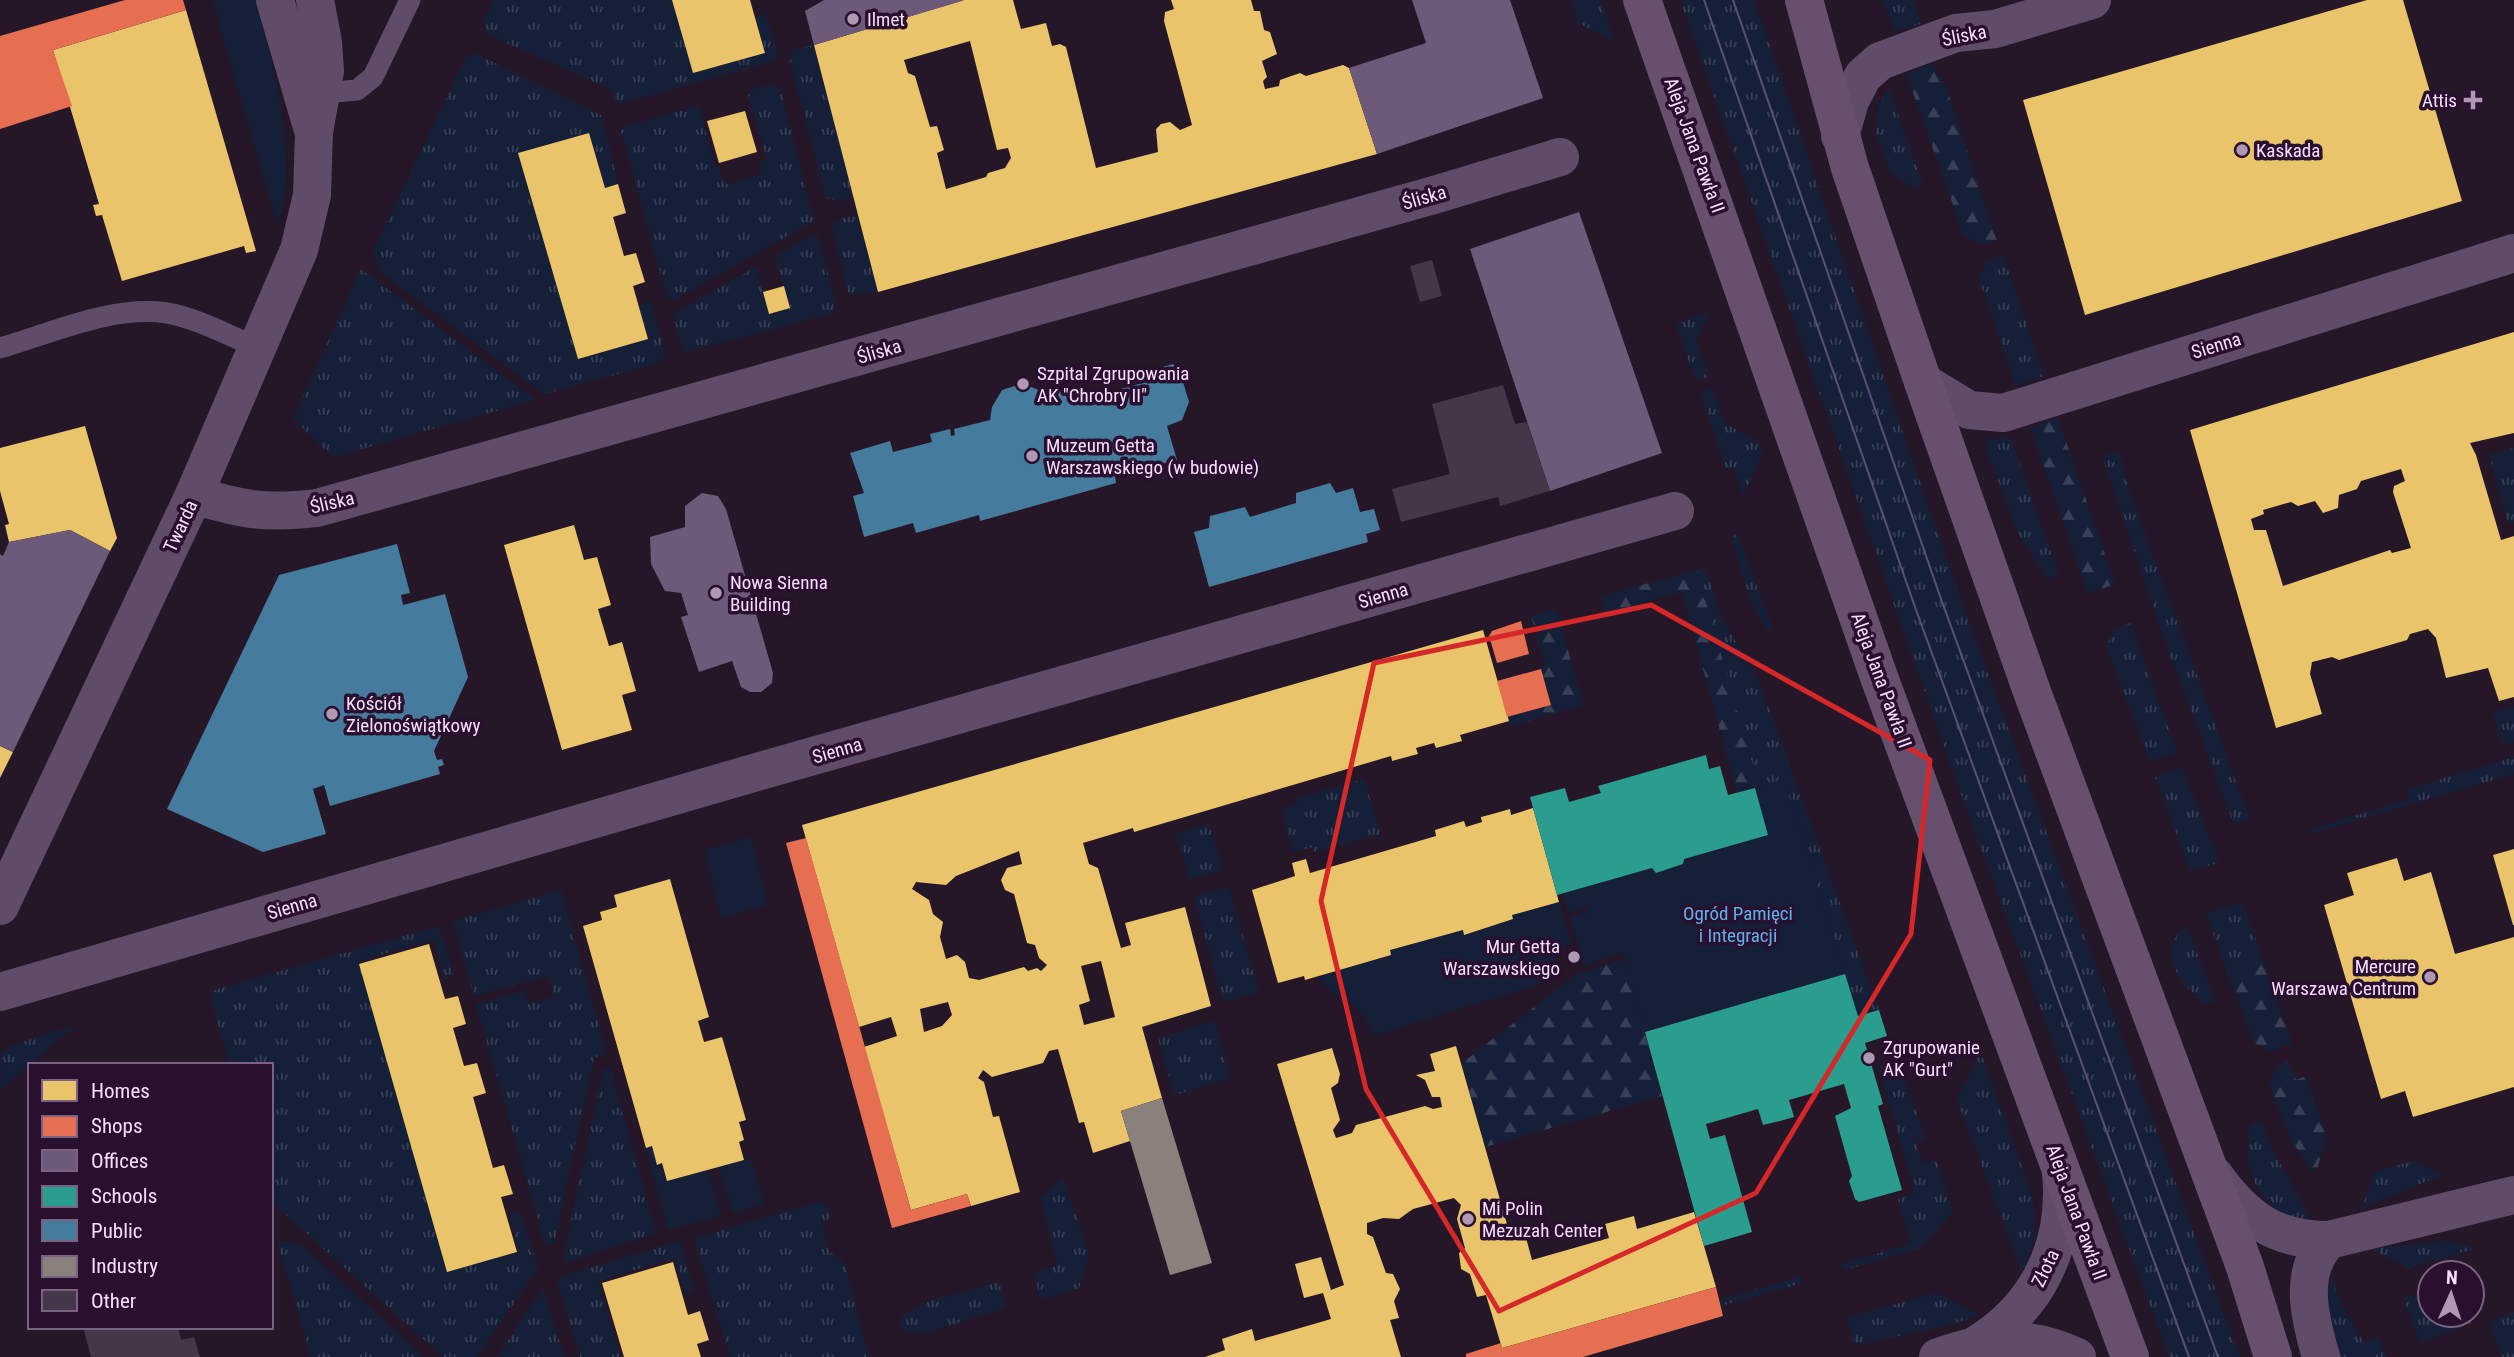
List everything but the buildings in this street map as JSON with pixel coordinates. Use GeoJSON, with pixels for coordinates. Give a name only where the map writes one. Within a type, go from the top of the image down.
{"type":"FeatureCollection","features":[{"type":"Feature","properties":{"kind":"main road","name":"Aleja Jana Pawła II"},"geometry":{"type":"LineString","coordinates":[[1642,0],[1725,229],[1879,677],[2130,1357]]}},
{"type":"Feature","properties":{"kind":"main road"},"geometry":{"type":"LineString","coordinates":[[1804,0],[1840,136],[1923,382],[2031,689],[2245,1267],[2273,1357]]}},
{"type":"Feature","properties":{"kind":"main road"},"geometry":{"type":"LineString","coordinates":[[2245,1267],[2295,1357]]}},
{"type":"Feature","properties":{"kind":"street","name":"Twarda"},"geometry":{"type":"LineString","coordinates":[[275,0],[314,132]]}},
{"type":"Feature","properties":{"kind":"street","name":"Twarda"},"geometry":{"type":"LineString","coordinates":[[0,906],[194,495],[289,279],[312,195],[314,132],[323,93],[323,42],[315,0]]}},
{"type":"Feature","properties":{"kind":"street","name":"Śliska"},"geometry":{"type":"LineString","coordinates":[[1840,136],[1850,101],[1863,76],[1880,61],[1949,35],[1996,29],[2092,0]]}},
{"type":"Feature","properties":{"kind":"street","name":"Śliska"},"geometry":{"type":"LineString","coordinates":[[194,495],[245,510],[274,513],[317,508],[1434,195],[1560,156]]}},
{"type":"Feature","properties":{"kind":"street","name":"Sienna"},"geometry":{"type":"LineString","coordinates":[[1923,382],[1969,410],[2003,413],[2514,253]]}},
{"type":"Feature","properties":{"kind":"street","name":"Sienna"},"geometry":{"type":"LineString","coordinates":[[0,992],[756,772],[1675,511]]}},
{"type":"Feature","properties":{"kind":"street","name":"Złota"},"geometry":{"type":"LineString","coordinates":[[1976,1345],[2003,1327],[2022,1306],[2049,1265],[2062,1223],[2064,1202],[2060,1166]]}},
{"type":"Feature","properties":{"kind":"street"},"geometry":{"type":"LineString","coordinates":[[2209,1168],[2238,1206],[2266,1229],[2285,1236],[2329,1240],[2514,1195]]}},
{"type":"Feature","properties":{"kind":"street"},"geometry":{"type":"LineString","coordinates":[[2321,1357],[2308,1299],[2321,1247],[2329,1240]]}},
{"type":"Feature","properties":{"kind":"street","name":"Złota"},"geometry":{"type":"LineString","coordinates":[[1938,1357],[1976,1345],[2021,1340],[2077,1357]]}},
{"type":"Feature","properties":{"kind":"lane"},"geometry":{"type":"LineString","coordinates":[[323,93],[357,90],[373,76],[410,0]]}},
{"type":"Feature","properties":{"kind":"lane"},"geometry":{"type":"LineString","coordinates":[[0,348],[118,314],[142,311],[169,313],[257,347]]}},
{"type":"Feature","properties":{"kind":"highlighted area"},"geometry":{"type":"Polygon","coordinates":[[[1651,605],[1930,760],[1911,934],[1756,1193],[1499,1311],[1366,1089],[1321,901],[1374,663],[1651,605]]]}},
{"type":"Feature","properties":{"kind":"green space"},"geometry":{"type":"Polygon","coordinates":[[[215,0],[256,0],[276,81],[285,143],[284,200],[277,224],[213,3],[215,0]]]}},
{"type":"Feature","properties":{"kind":"green space"},"geometry":{"type":"Polygon","coordinates":[[[494,0],[672,0],[693,73],[765,53],[755,18],[766,15],[778,56],[774,61],[616,105],[612,90],[486,34],[483,22],[494,0]]]}},
{"type":"Feature","properties":{"kind":"green space"},"geometry":{"type":"Polygon","coordinates":[[[1572,0],[1600,0],[1615,42],[1578,23],[1572,0]]]}},
{"type":"Feature","properties":{"kind":"green space"},"geometry":{"type":"Polygon","coordinates":[[[1680,0],[1754,0],[1958,592],[2240,1357],[2169,1357],[1961,794],[1680,0]]]}},
{"type":"Feature","properties":{"kind":"green space"},"geometry":{"type":"Polygon","coordinates":[[[1882,0],[1913,0],[1921,24],[1896,31],[1882,0]]]}},
{"type":"Feature","properties":{"kind":"green space"},"geometry":{"type":"Polygon","coordinates":[[[814,45],[853,197],[837,201],[826,198],[790,60],[794,49],[814,45]]]}},
{"type":"Feature","properties":{"kind":"green space"},"geometry":{"type":"Polygon","coordinates":[[[475,53],[601,115],[618,184],[605,188],[589,133],[518,153],[578,359],[648,339],[638,305],[651,301],[665,354],[659,363],[544,394],[380,272],[374,249],[466,57],[475,53]]]}},
{"type":"Feature","properties":{"kind":"green space"},"geometry":{"type":"Polygon","coordinates":[[[1933,63],[1947,90],[1997,241],[1982,245],[1964,236],[1906,73],[1933,63]]]}},
{"type":"Feature","properties":{"kind":"green space"},"geometry":{"type":"Polygon","coordinates":[[[772,84],[780,88],[814,221],[673,300],[667,297],[621,131],[626,126],[699,106],[715,167],[719,167],[724,185],[762,175],[759,162],[767,159],[747,91],[772,84]]]}},
{"type":"Feature","properties":{"kind":"green space"},"geometry":{"type":"Polygon","coordinates":[[[1889,88],[1923,185],[1913,188],[1890,171],[1876,133],[1878,105],[1889,88]]]}},
{"type":"Feature","properties":{"kind":"green space"},"geometry":{"type":"Polygon","coordinates":[[[858,216],[878,291],[849,295],[832,225],[843,218],[858,216]]]}},
{"type":"Feature","properties":{"kind":"green space"},"geometry":{"type":"Polygon","coordinates":[[[817,233],[837,308],[833,313],[683,353],[673,314],[756,267],[769,313],[790,308],[776,256],[817,233]]]}},
{"type":"Feature","properties":{"kind":"green space"},"geometry":{"type":"Polygon","coordinates":[[[2003,255],[2044,376],[2016,385],[1979,279],[1987,261],[2003,255]]]}},
{"type":"Feature","properties":{"kind":"green space"},"geometry":{"type":"Polygon","coordinates":[[[361,269],[535,400],[333,457],[293,419],[361,269]]]}},
{"type":"Feature","properties":{"kind":"green space"},"geometry":{"type":"Polygon","coordinates":[[[1709,312],[1696,341],[1709,377],[1701,380],[1695,379],[1676,324],[1709,312]]]}},
{"type":"Feature","properties":{"kind":"green space"},"geometry":{"type":"Polygon","coordinates":[[[1713,389],[1725,423],[1757,442],[1763,453],[1743,495],[1733,467],[1726,469],[1701,397],[1703,391],[1713,389]]]}},
{"type":"Feature","properties":{"kind":"green space"},"geometry":{"type":"Polygon","coordinates":[[[2058,418],[2115,584],[2088,594],[2031,430],[2032,427],[2058,418]]]}},
{"type":"Feature","properties":{"kind":"green space"},"geometry":{"type":"Polygon","coordinates":[[[2010,437],[2059,575],[2047,579],[2017,531],[1985,445],[1988,440],[2010,437]]]}},
{"type":"Feature","properties":{"kind":"green space"},"geometry":{"type":"Polygon","coordinates":[[[2514,448],[2514,522],[2508,524],[2489,455],[2514,448]]]}},
{"type":"Feature","properties":{"kind":"green space"},"geometry":{"type":"Polygon","coordinates":[[[2119,450],[2130,493],[2250,820],[2234,824],[2169,652],[2102,456],[2119,450]]]}},
{"type":"Feature","properties":{"kind":"green space"},"geometry":{"type":"Polygon","coordinates":[[[1735,534],[1739,538],[1774,632],[1760,619],[1754,606],[1732,537],[1735,534]]]}},
{"type":"Feature","properties":{"kind":"green space"},"geometry":{"type":"Polygon","coordinates":[[[1705,568],[1723,620],[1760,684],[1879,1010],[1858,1016],[1813,982],[1767,835],[1759,787],[1697,570],[1705,568]]]}},
{"type":"Feature","properties":{"kind":"green space"},"geometry":{"type":"Polygon","coordinates":[[[1697,570],[1759,787],[1737,793],[1682,592],[1606,613],[1601,596],[1697,570]]]}},
{"type":"Feature","properties":{"kind":"green space"},"geometry":{"type":"Polygon","coordinates":[[[1556,609],[1584,705],[1510,726],[1507,717],[1551,705],[1541,669],[1546,666],[1531,616],[1556,609]]]}},
{"type":"Feature","properties":{"kind":"green space"},"geometry":{"type":"Polygon","coordinates":[[[2130,623],[2177,752],[2150,762],[2106,646],[2115,629],[2130,623]]]}},
{"type":"Feature","properties":{"kind":"green space"},"geometry":{"type":"Polygon","coordinates":[[[2514,706],[2514,742],[2503,745],[2493,712],[2514,706]]]}},
{"type":"Feature","properties":{"kind":"green space"},"geometry":{"type":"Polygon","coordinates":[[[2514,757],[2514,774],[2309,834],[2308,830],[2410,799],[2408,789],[2514,757]]]}},
{"type":"Feature","properties":{"kind":"green space"},"geometry":{"type":"Polygon","coordinates":[[[2182,767],[2219,863],[2190,871],[2155,777],[2182,767]]]}},
{"type":"Feature","properties":{"kind":"green space"},"geometry":{"type":"Polygon","coordinates":[[[1364,779],[1381,834],[1314,852],[1313,847],[1293,852],[1282,809],[1297,805],[1295,799],[1364,779]]]}},
{"type":"Feature","properties":{"kind":"green space","name":"Ogród Pamięci i Integracji"},"geometry":{"type":"Polygon","coordinates":[[[1784,779],[1845,974],[1645,1032],[1623,952],[1584,966],[1570,916],[1587,912],[1586,908],[1568,913],[1563,893],[1652,868],[1656,873],[1683,864],[1684,859],[1767,835],[1755,788],[1784,779]]]}},
{"type":"Feature","properties":{"kind":"green space"},"geometry":{"type":"Polygon","coordinates":[[[1209,824],[1223,870],[1190,880],[1176,833],[1209,824]]]}},
{"type":"Feature","properties":{"kind":"green space"},"geometry":{"type":"Polygon","coordinates":[[[751,837],[768,905],[721,918],[705,850],[751,837]]]}},
{"type":"Feature","properties":{"kind":"green space"},"geometry":{"type":"Polygon","coordinates":[[[1229,887],[1259,992],[1223,1002],[1194,896],[1229,887]]]}},
{"type":"Feature","properties":{"kind":"green space"},"geometry":{"type":"Polygon","coordinates":[[[561,890],[607,1054],[594,1058],[554,1244],[545,1244],[476,1004],[525,991],[528,1004],[554,997],[548,976],[474,996],[453,921],[561,890]]]}},
{"type":"Feature","properties":{"kind":"green space"},"geometry":{"type":"Polygon","coordinates":[[[1559,902],[1571,944],[1555,950],[1554,980],[1373,1036],[1362,1014],[1325,986],[1319,977],[1391,955],[1390,950],[1463,930],[1464,935],[1513,920],[1512,915],[1559,902]]]}},
{"type":"Feature","properties":{"kind":"green space"},"geometry":{"type":"Polygon","coordinates":[[[2242,903],[2262,956],[2227,972],[2206,913],[2242,903]]]}},
{"type":"Feature","properties":{"kind":"green space"},"geometry":{"type":"Polygon","coordinates":[[[2187,925],[2215,1001],[2206,1005],[2180,978],[2171,958],[2177,936],[2187,925]]]}},
{"type":"Feature","properties":{"kind":"green space"},"geometry":{"type":"Polygon","coordinates":[[[439,926],[454,976],[444,979],[434,940],[359,961],[447,1271],[519,1252],[509,1215],[520,1211],[538,1268],[477,1357],[443,1357],[273,1203],[273,1063],[229,1063],[211,1000],[214,990],[439,926]]]}},
{"type":"Feature","properties":{"kind":"green space"},"geometry":{"type":"Polygon","coordinates":[[[2262,956],[2292,1044],[2271,1051],[2254,1043],[2227,972],[2262,956]]]}},
{"type":"Feature","properties":{"kind":"green space"},"geometry":{"type":"Polygon","coordinates":[[[1625,960],[1662,1096],[1485,1147],[1462,1063],[1578,973],[1625,960]]]}},
{"type":"Feature","properties":{"kind":"green space"},"geometry":{"type":"Polygon","coordinates":[[[1215,1021],[1231,1078],[1174,1095],[1158,1038],[1215,1021]]]}},
{"type":"Feature","properties":{"kind":"green space"},"geometry":{"type":"Polygon","coordinates":[[[76,1025],[32,1063],[28,1063],[28,1066],[0,1090],[1,1054],[15,1044],[76,1025]]]}},
{"type":"Feature","properties":{"kind":"green space"},"geometry":{"type":"Polygon","coordinates":[[[1978,1057],[1983,1058],[2034,1201],[2035,1241],[2022,1272],[1957,1100],[1978,1057]]]}},
{"type":"Feature","properties":{"kind":"green space"},"geometry":{"type":"Polygon","coordinates":[[[2288,1061],[2296,1080],[2306,1076],[2327,1137],[2317,1169],[2313,1172],[2291,1140],[2269,1084],[2278,1065],[2288,1061]]]}},
{"type":"Feature","properties":{"kind":"green space"},"geometry":{"type":"Polygon","coordinates":[[[1898,1062],[1926,1139],[1916,1142],[1923,1163],[1936,1160],[1953,1212],[1920,1248],[1844,1270],[1842,1264],[1911,1244],[1898,1199],[1915,1193],[1879,1069],[1898,1062]]]}},
{"type":"Feature","properties":{"kind":"green space"},"geometry":{"type":"Polygon","coordinates":[[[610,1068],[656,1233],[567,1262],[563,1258],[603,1070],[610,1068]]]}},
{"type":"Feature","properties":{"kind":"green space"},"geometry":{"type":"Polygon","coordinates":[[[2262,1121],[2268,1141],[2311,1219],[2298,1220],[2276,1210],[2267,1202],[2254,1180],[2247,1157],[2248,1140],[2251,1124],[2262,1121]]]}},
{"type":"Feature","properties":{"kind":"green space"},"geometry":{"type":"Polygon","coordinates":[[[652,1147],[667,1181],[708,1170],[721,1216],[668,1230],[646,1148],[652,1147]]]}},
{"type":"Feature","properties":{"kind":"green space"},"geometry":{"type":"Polygon","coordinates":[[[751,1158],[765,1204],[732,1213],[719,1167],[751,1158]]]}},
{"type":"Feature","properties":{"kind":"green space"},"geometry":{"type":"Polygon","coordinates":[[[2414,1161],[2442,1175],[2362,1208],[2375,1171],[2414,1161]]]}},
{"type":"Feature","properties":{"kind":"green space"},"geometry":{"type":"Polygon","coordinates":[[[1063,1177],[1089,1254],[1079,1288],[1040,1299],[1034,1272],[1058,1266],[1040,1198],[1063,1177]]]}},
{"type":"Feature","properties":{"kind":"green space"},"geometry":{"type":"Polygon","coordinates":[[[818,1202],[825,1203],[830,1218],[822,1226],[829,1251],[844,1262],[869,1357],[730,1357],[694,1238],[818,1202]]]}},
{"type":"Feature","properties":{"kind":"green space"},"geometry":{"type":"Polygon","coordinates":[[[277,1240],[302,1246],[424,1357],[311,1357],[277,1240]]]}},
{"type":"Feature","properties":{"kind":"green space"},"geometry":{"type":"Polygon","coordinates":[[[680,1241],[694,1292],[685,1294],[674,1258],[599,1281],[620,1357],[580,1357],[558,1283],[562,1276],[680,1241]]]}},
{"type":"Feature","properties":{"kind":"green space"},"geometry":{"type":"Polygon","coordinates":[[[2447,1241],[2478,1248],[2440,1259],[2416,1259],[2416,1266],[2409,1268],[2379,1253],[2376,1248],[2447,1241]]]}},
{"type":"Feature","properties":{"kind":"green space"},"geometry":{"type":"Polygon","coordinates":[[[1801,1276],[1803,1283],[1721,1306],[1719,1300],[1801,1276]]]}},
{"type":"Feature","properties":{"kind":"green space"},"geometry":{"type":"Polygon","coordinates":[[[2332,1279],[2340,1302],[2364,1343],[2378,1337],[2386,1357],[2340,1357],[2326,1308],[2332,1279]]]}},
{"type":"Feature","properties":{"kind":"green space"},"geometry":{"type":"Polygon","coordinates":[[[999,1282],[1006,1308],[922,1334],[912,1334],[901,1328],[900,1317],[923,1303],[999,1282]]]}},
{"type":"Feature","properties":{"kind":"green space"},"geometry":{"type":"Polygon","coordinates":[[[543,1288],[564,1357],[497,1357],[543,1288]]]}},
{"type":"Feature","properties":{"kind":"green space"},"geometry":{"type":"Polygon","coordinates":[[[1937,1293],[1979,1315],[1933,1329],[1855,1346],[1846,1317],[1937,1293]]]}},
{"type":"Feature","properties":{"kind":"green space"},"geometry":{"type":"Polygon","coordinates":[[[2416,1294],[2416,1329],[2456,1329],[2420,1343],[2403,1298],[2416,1294]]]}},
{"type":"Feature","properties":{"kind":"green space"},"geometry":{"type":"Polygon","coordinates":[[[2514,1312],[2514,1357],[2501,1357],[2489,1321],[2514,1312]]]}},
{"type":"Feature","properties":{"kind":"tram line"},"geometry":{"type":"LineString","coordinates":[[1704,0],[1915,607],[2189,1357]]}},
{"type":"Feature","properties":{"kind":"tram line"},"geometry":{"type":"LineString","coordinates":[[1733,0],[1941,599],[2218,1357]]}},
{"type":"Feature","properties":{"kind":"place","name":"Ilmet"},"geometry":{"type":"Point","coordinates":[853,19]}},
{"type":"Feature","properties":{"kind":"place","name":"Attis"},"geometry":{"type":"Point","coordinates":[2473,100]}},
{"type":"Feature","properties":{"kind":"place","name":"Kaskada"},"geometry":{"type":"Point","coordinates":[2242,150]}},
{"type":"Feature","properties":{"kind":"place","name":"Szpital Zgrupowania AK \"Chrobry II\""},"geometry":{"type":"Point","coordinates":[1023,384]}},
{"type":"Feature","properties":{"kind":"place","name":"Muzeum Getta Warszawskiego (w budowie)"},"geometry":{"type":"Point","coordinates":[1032,456]}},
{"type":"Feature","properties":{"kind":"place","name":"Nowa Sienna Building"},"geometry":{"type":"Point","coordinates":[716,593]}},
{"type":"Feature","properties":{"kind":"place","name":"Kościół Zielonoświątkowy"},"geometry":{"type":"Point","coordinates":[332,714]}},
{"type":"Feature","properties":{"kind":"place","name":"Mur Getta Warszawskiego"},"geometry":{"type":"Point","coordinates":[1574,957]}},
{"type":"Feature","properties":{"kind":"place","name":"Mercure Warszawa Centrum"},"geometry":{"type":"Point","coordinates":[2430,977]}},
{"type":"Feature","properties":{"kind":"place","name":"Zgrupowanie AK \"Gurt\""},"geometry":{"type":"Point","coordinates":[1869,1058]}},
{"type":"Feature","properties":{"kind":"place","name":"Mi Polin Mezuzah Center"},"geometry":{"type":"Point","coordinates":[1468,1219]}}]}
